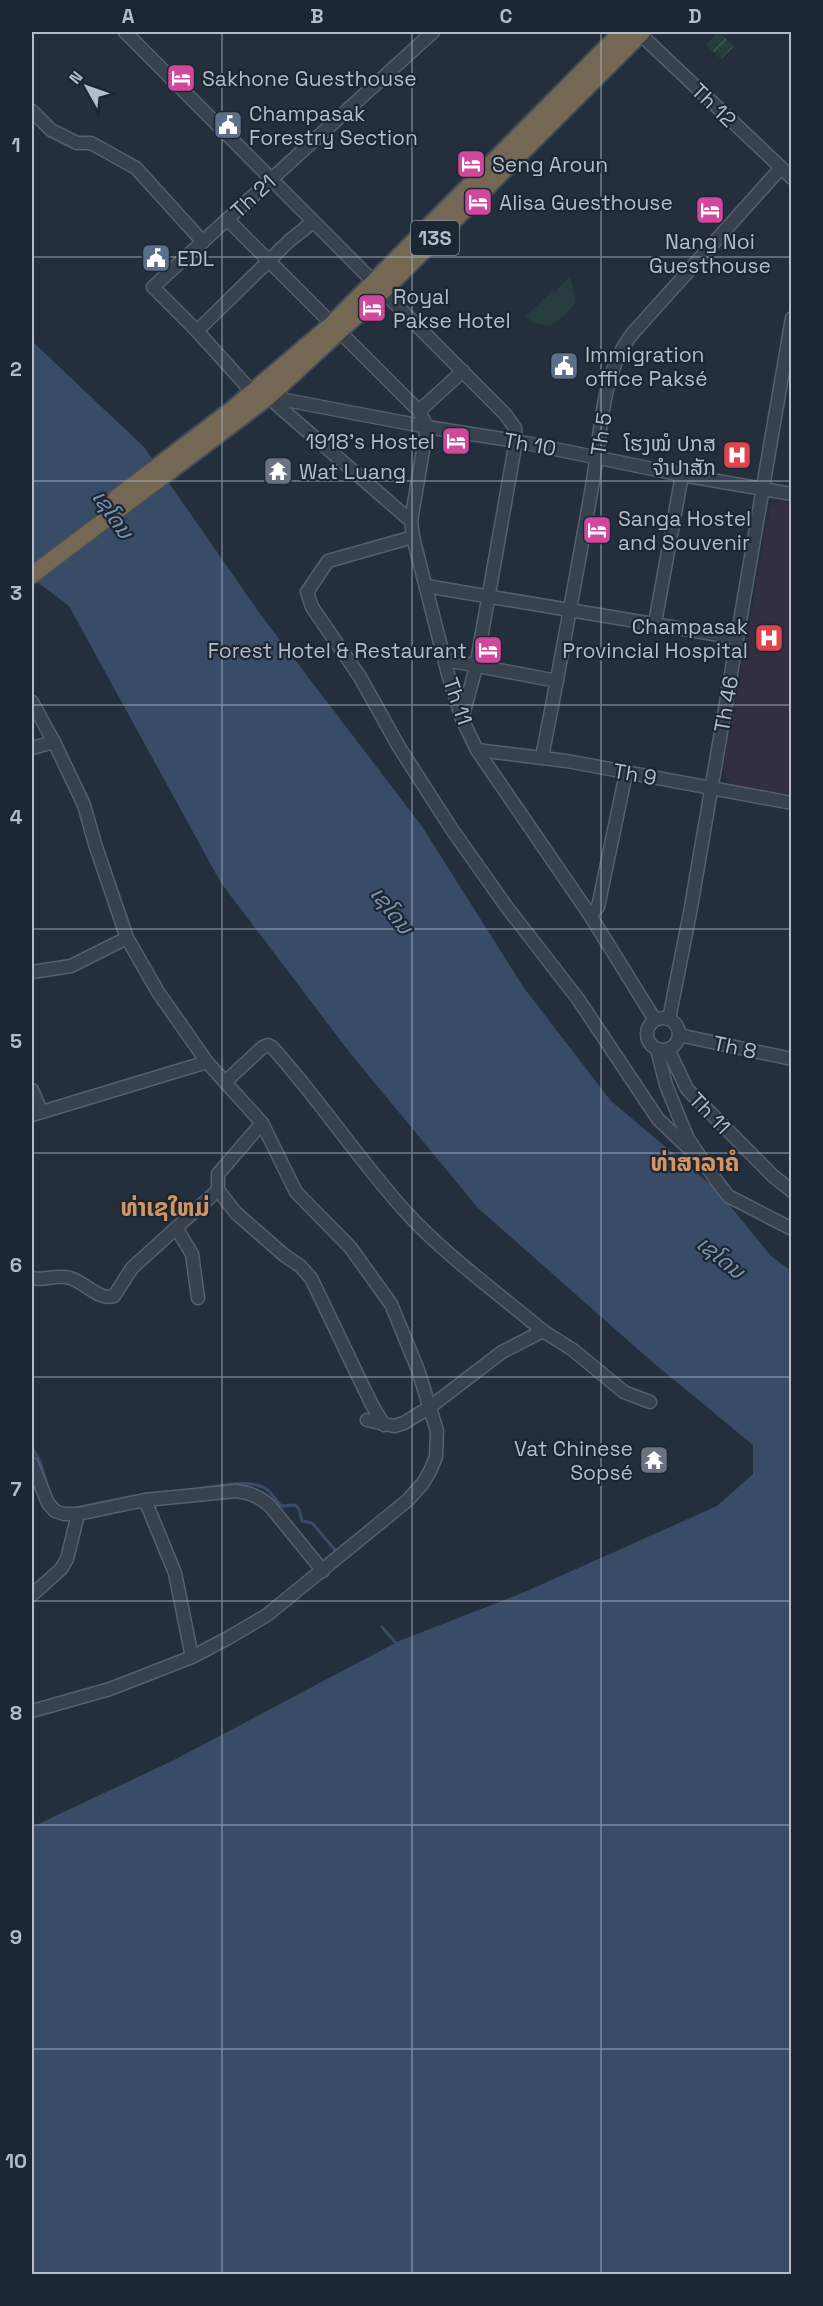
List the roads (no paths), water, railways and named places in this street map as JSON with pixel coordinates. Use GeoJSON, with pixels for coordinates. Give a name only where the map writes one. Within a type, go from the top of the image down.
{"type":"FeatureCollection","features":[{"type":"Feature","properties":{"kind":"highway","name":"13S"},"geometry":{"type":"LineString","coordinates":[[379,287],[474,180],[622,32]]}},
{"type":"Feature","properties":{"kind":"highway","name":"13S"},"geometry":{"type":"LineString","coordinates":[[32,575],[261,395],[335,329],[640,32]]}},
{"type":"Feature","properties":{"kind":"highway","name":"13S"},"geometry":{"type":"LineString","coordinates":[[32,563],[216,430]]}},
{"type":"Feature","properties":{"kind":"street"},"geometry":{"type":"LineString","coordinates":[[125,32],[506,414],[515,428],[516,441],[476,667],[462,719]]}},
{"type":"Feature","properties":{"kind":"street","name":"Th 21"},"geometry":{"type":"LineString","coordinates":[[196,331],[153,287],[433,32]]}},
{"type":"Feature","properties":{"kind":"street","name":"Th 12"},"geometry":{"type":"LineString","coordinates":[[640,32],[780,169],[792,178]]}},
{"type":"Feature","properties":{"kind":"street"},"geometry":{"type":"LineString","coordinates":[[32,111],[51,130],[78,143],[91,143],[136,168],[203,242]]}},
{"type":"Feature","properties":{"kind":"street","name":"Th 5"},"geometry":{"type":"LineString","coordinates":[[542,757],[598,456],[606,397],[617,357],[623,345],[780,169]]}},
{"type":"Feature","properties":{"kind":"street"},"geometry":{"type":"LineString","coordinates":[[228,220],[419,411],[427,427]]}},
{"type":"Feature","properties":{"kind":"street"},"geometry":{"type":"LineString","coordinates":[[313,222],[196,331],[261,395],[411,521]]}},
{"type":"Feature","properties":{"kind":"street","name":"Th 46"},"geometry":{"type":"LineString","coordinates":[[669,1019],[690,913],[710,787],[788,358],[792,318]]}},
{"type":"Feature","properties":{"kind":"street"},"geometry":{"type":"LineString","coordinates":[[419,411],[463,371]]}},
{"type":"Feature","properties":{"kind":"street","name":"Th 10"},"geometry":{"type":"LineString","coordinates":[[261,395],[792,494]]}},
{"type":"Feature","properties":{"kind":"street","name":"Th 11"},"geometry":{"type":"LineString","coordinates":[[427,427],[411,521],[413,537],[462,719],[477,750],[590,915],[655,1020]]}},
{"type":"Feature","properties":{"kind":"street"},"geometry":{"type":"LineString","coordinates":[[655,623],[682,475]]}},
{"type":"Feature","properties":{"kind":"street"},"geometry":{"type":"LineString","coordinates":[[413,537],[328,561],[308,592],[312,607],[360,677],[399,747],[451,828],[506,906],[578,999],[658,1119],[705,1164]]}},
{"type":"Feature","properties":{"kind":"street"},"geometry":{"type":"LineString","coordinates":[[426,586],[737,638]]}},
{"type":"Feature","properties":{"kind":"street"},"geometry":{"type":"LineString","coordinates":[[446,660],[557,681]]}},
{"type":"Feature","properties":{"kind":"street"},"geometry":{"type":"LineString","coordinates":[[32,702],[54,741],[84,805],[127,938],[158,992],[207,1062],[262,1123],[296,1192],[350,1247],[391,1304],[418,1370],[437,1431],[436,1457],[423,1484],[408,1500],[324,1571],[267,1615],[192,1657],[110,1689],[32,1711]]}},
{"type":"Feature","properties":{"kind":"street"},"geometry":{"type":"LineString","coordinates":[[32,748],[54,741]]}},
{"type":"Feature","properties":{"kind":"street","name":"Th 9"},"geometry":{"type":"LineString","coordinates":[[477,750],[542,757],[792,803]]}},
{"type":"Feature","properties":{"kind":"street"},"geometry":{"type":"LineString","coordinates":[[590,915],[598,908],[626,773]]}},
{"type":"Feature","properties":{"kind":"street"},"geometry":{"type":"LineString","coordinates":[[32,972],[71,966],[127,938]]}},
{"type":"Feature","properties":{"kind":"street"},"geometry":{"type":"LineString","coordinates":[[669,1019],[676,1024],[679,1035],[677,1042],[663,1049],[652,1046],[647,1036],[648,1029],[655,1020],[669,1019]]}},
{"type":"Feature","properties":{"kind":"street","name":"Th 8"},"geometry":{"type":"LineString","coordinates":[[679,1035],[792,1059]]}},
{"type":"Feature","properties":{"kind":"street"},"geometry":{"type":"LineString","coordinates":[[225,1082],[263,1047],[268,1045],[272,1047],[412,1218],[435,1242],[543,1331],[573,1350],[624,1392],[650,1402]]}},
{"type":"Feature","properties":{"kind":"street"},"geometry":{"type":"LineString","coordinates":[[663,1049],[670,1096],[688,1139],[705,1164],[728,1196],[792,1229]]}},
{"type":"Feature","properties":{"kind":"street","name":"Th 11"},"geometry":{"type":"LineString","coordinates":[[663,1049],[687,1089],[772,1176],[792,1191]]}},
{"type":"Feature","properties":{"kind":"street"},"geometry":{"type":"LineString","coordinates":[[32,1090],[36,1113],[207,1062]]}},
{"type":"Feature","properties":{"kind":"street"},"geometry":{"type":"LineString","coordinates":[[262,1123],[218,1174],[218,1190],[236,1213],[300,1266],[311,1278],[384,1425]]}},
{"type":"Feature","properties":{"kind":"street"},"geometry":{"type":"LineString","coordinates":[[32,1278],[69,1277],[109,1298],[114,1296],[132,1269],[218,1190]]}},
{"type":"Feature","properties":{"kind":"street"},"geometry":{"type":"LineString","coordinates":[[177,1228],[192,1254],[198,1298]]}},
{"type":"Feature","properties":{"kind":"street"},"geometry":{"type":"LineString","coordinates":[[367,1420],[394,1426],[404,1423],[430,1407],[502,1352],[543,1331]]}},
{"type":"Feature","properties":{"kind":"street"},"geometry":{"type":"LineString","coordinates":[[32,1464],[44,1494],[55,1511],[64,1514],[78,1514],[145,1500],[236,1491],[250,1493],[262,1498],[270,1506],[324,1571]]}},
{"type":"Feature","properties":{"kind":"street"},"geometry":{"type":"LineString","coordinates":[[145,1500],[175,1573],[192,1657]]}},
{"type":"Feature","properties":{"kind":"street"},"geometry":{"type":"LineString","coordinates":[[32,1594],[61,1569],[67,1558],[78,1514]]}},
{"type":"Feature","properties":{"kind":"water","name":"ເຊໂດນ"},"geometry":{"type":"Polygon","coordinates":[[[32,274],[34,280],[34,343],[144,447],[263,618],[421,825],[524,988],[611,1101],[718,1191],[771,1256],[791,1271],[791,2274],[32,2274],[32,1827],[174,1760],[399,1641],[527,1591],[717,1506],[753,1474],[753,1445],[650,1360],[478,1208],[350,1053],[221,883],[69,606],[32,578],[32,274]]]}},
{"type":"Feature","properties":{"kind":"waterway"},"geometry":{"type":"LineString","coordinates":[[32,1448],[40,1461],[48,1488]]}},
{"type":"Feature","properties":{"kind":"waterway"},"geometry":{"type":"LineString","coordinates":[[203,1488],[243,1484],[265,1488],[281,1506],[295,1505],[299,1509],[302,1521],[312,1523],[336,1551]]}},
{"type":"Feature","properties":{"kind":"waterway"},"geometry":{"type":"LineString","coordinates":[[70,1509],[134,1496]]}},
{"type":"Feature","properties":{"kind":"waterway"},"geometry":{"type":"LineString","coordinates":[[382,1627],[396,1643]]}},
{"type":"Feature","properties":{"kind":"place","name":"Sakhone Guesthouse"},"geometry":{"type":"Point","coordinates":[181,78]}},
{"type":"Feature","properties":{"kind":"place","name":"Champasak Forestry Section"},"geometry":{"type":"Point","coordinates":[228,125]}},
{"type":"Feature","properties":{"kind":"place","name":"Seng Aroun"},"geometry":{"type":"Point","coordinates":[471,164]}},
{"type":"Feature","properties":{"kind":"place","name":"Alisa Guesthouse"},"geometry":{"type":"Point","coordinates":[478,202]}},
{"type":"Feature","properties":{"kind":"place","name":"Nang Noi Guesthouse"},"geometry":{"type":"Point","coordinates":[710,210]}},
{"type":"Feature","properties":{"kind":"place","name":"EDL"},"geometry":{"type":"Point","coordinates":[156,258]}},
{"type":"Feature","properties":{"kind":"place","name":"Royal Pakse Hotel"},"geometry":{"type":"Point","coordinates":[372,308]}},
{"type":"Feature","properties":{"kind":"place","name":"Immigration office Paksé"},"geometry":{"type":"Point","coordinates":[564,366]}},
{"type":"Feature","properties":{"kind":"place","name":"1918’s Hostel"},"geometry":{"type":"Point","coordinates":[456,441]}},
{"type":"Feature","properties":{"kind":"place","name":"ໂຮງໝໍ ປກສ ຈຳປາສັກ"},"geometry":{"type":"Point","coordinates":[737,455]}},
{"type":"Feature","properties":{"kind":"place","name":"Wat Luang"},"geometry":{"type":"Point","coordinates":[278,471]}},
{"type":"Feature","properties":{"kind":"place","name":"Sanga Hostel and Souvenir"},"geometry":{"type":"Point","coordinates":[597,530]}},
{"type":"Feature","properties":{"kind":"place","name":"Champasak Provincial Hospital"},"geometry":{"type":"Point","coordinates":[769,638]}},
{"type":"Feature","properties":{"kind":"place","name":"Forest Hotel & Restaurant"},"geometry":{"type":"Point","coordinates":[488,650]}},
{"type":"Feature","properties":{"kind":"place","name":"Vat Chinese Sopsé"},"geometry":{"type":"Point","coordinates":[654,1460]}},
{"type":"Feature","properties":{"kind":"district","name":"ທ່າສາລາຄໍ"},"geometry":{"type":"Point","coordinates":[695,1162]}},
{"type":"Feature","properties":{"kind":"district","name":"ທ່າເຊໃຫມ່"},"geometry":{"type":"Point","coordinates":[165,1207]}}]}
